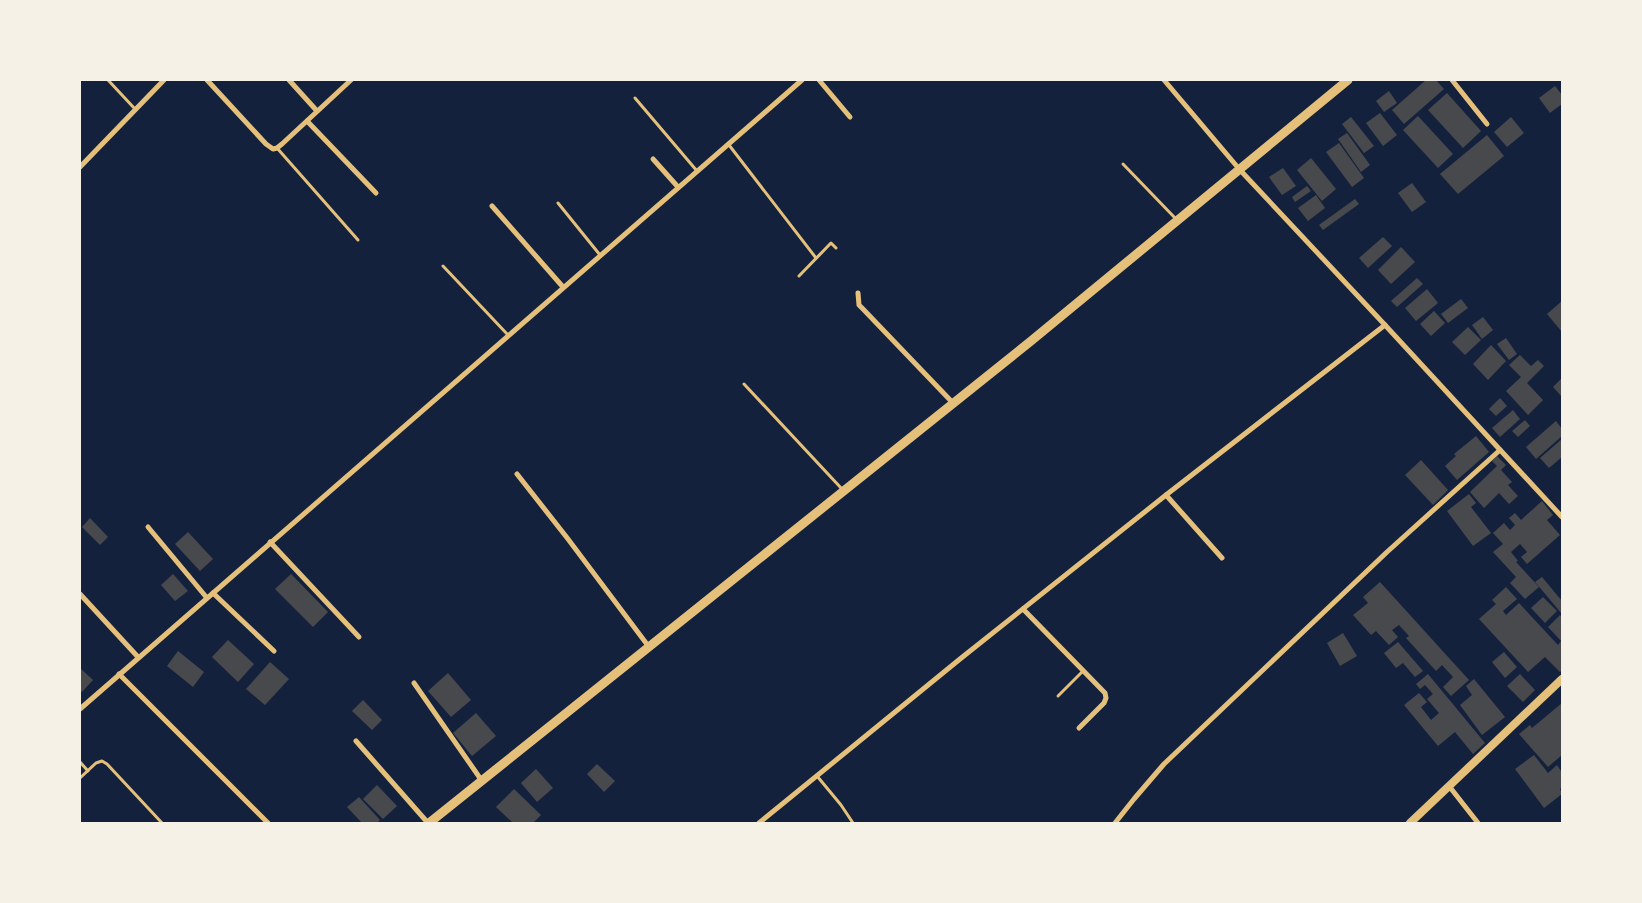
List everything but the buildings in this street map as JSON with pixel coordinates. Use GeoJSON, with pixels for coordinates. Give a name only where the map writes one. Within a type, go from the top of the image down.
{"type":"FeatureCollection","features":[{"type":"Feature","properties":{"kind":"main road"},"geometry":{"type":"LineString","coordinates":[[428,823],[482,782],[1031,341],[1348,80]]}},
{"type":"Feature","properties":{"kind":"street"},"geometry":{"type":"LineString","coordinates":[[80,167],[164,80]]}},
{"type":"Feature","properties":{"kind":"street"},"geometry":{"type":"LineString","coordinates":[[207,80],[266,144],[272,148],[276,148],[308,121],[351,80]]}},
{"type":"Feature","properties":{"kind":"street"},"geometry":{"type":"LineString","coordinates":[[289,80],[317,112]]}},
{"type":"Feature","properties":{"kind":"street"},"geometry":{"type":"LineString","coordinates":[[80,709],[802,80]]}},
{"type":"Feature","properties":{"kind":"street"},"geometry":{"type":"LineString","coordinates":[[819,80],[850,116]]}},
{"type":"Feature","properties":{"kind":"street"},"geometry":{"type":"LineString","coordinates":[[1164,80],[1240,170],[1562,517]]}},
{"type":"Feature","properties":{"kind":"street"},"geometry":{"type":"LineString","coordinates":[[1452,80],[1487,124]]}},
{"type":"Feature","properties":{"kind":"street"},"geometry":{"type":"LineString","coordinates":[[308,121],[376,194]]}},
{"type":"Feature","properties":{"kind":"street"},"geometry":{"type":"LineString","coordinates":[[653,159],[678,187]]}},
{"type":"Feature","properties":{"kind":"street"},"geometry":{"type":"LineString","coordinates":[[492,206],[563,287]]}},
{"type":"Feature","properties":{"kind":"street"},"geometry":{"type":"LineString","coordinates":[[858,293],[859,305],[952,403]]}},
{"type":"Feature","properties":{"kind":"street"},"geometry":{"type":"LineString","coordinates":[[759,823],[1166,494],[1385,325]]}},
{"type":"Feature","properties":{"kind":"street"},"geometry":{"type":"LineString","coordinates":[[1115,823],[1164,764],[1387,552],[1500,450]]}},
{"type":"Feature","properties":{"kind":"street"},"geometry":{"type":"LineString","coordinates":[[517,474],[649,647]]}},
{"type":"Feature","properties":{"kind":"street"},"geometry":{"type":"LineString","coordinates":[[1166,494],[1222,558]]}},
{"type":"Feature","properties":{"kind":"street"},"geometry":{"type":"LineString","coordinates":[[148,527],[207,598]]}},
{"type":"Feature","properties":{"kind":"street"},"geometry":{"type":"LineString","coordinates":[[270,542],[359,638]]}},
{"type":"Feature","properties":{"kind":"street"},"geometry":{"type":"LineString","coordinates":[[213,593],[274,651]]}},
{"type":"Feature","properties":{"kind":"street"},"geometry":{"type":"LineString","coordinates":[[80,594],[138,657]]}},
{"type":"Feature","properties":{"kind":"street"},"geometry":{"type":"LineString","coordinates":[[1023,609],[1105,694],[1106,698],[1079,728]]}},
{"type":"Feature","properties":{"kind":"street"},"geometry":{"type":"LineString","coordinates":[[119,674],[268,823]]}},
{"type":"Feature","properties":{"kind":"street"},"geometry":{"type":"LineString","coordinates":[[1410,823],[1562,679]]}},
{"type":"Feature","properties":{"kind":"street"},"geometry":{"type":"LineString","coordinates":[[414,683],[482,782]]}},
{"type":"Feature","properties":{"kind":"street"},"geometry":{"type":"LineString","coordinates":[[356,742],[428,823]]}},
{"type":"Feature","properties":{"kind":"street"},"geometry":{"type":"LineString","coordinates":[[1448,786],[1478,823]]}},
{"type":"Feature","properties":{"kind":"lane"},"geometry":{"type":"LineString","coordinates":[[108,80],[136,109]]}},
{"type":"Feature","properties":{"kind":"lane"},"geometry":{"type":"LineString","coordinates":[[635,98],[696,172]]}},
{"type":"Feature","properties":{"kind":"lane"},"geometry":{"type":"LineString","coordinates":[[728,144],[816,258]]}},
{"type":"Feature","properties":{"kind":"lane"},"geometry":{"type":"LineString","coordinates":[[276,148],[358,240]]}},
{"type":"Feature","properties":{"kind":"lane"},"geometry":{"type":"LineString","coordinates":[[1123,164],[1178,221]]}},
{"type":"Feature","properties":{"kind":"lane"},"geometry":{"type":"LineString","coordinates":[[558,203],[600,255]]}},
{"type":"Feature","properties":{"kind":"lane"},"geometry":{"type":"LineString","coordinates":[[799,276],[831,243],[836,248]]}},
{"type":"Feature","properties":{"kind":"lane"},"geometry":{"type":"LineString","coordinates":[[443,266],[508,335]]}},
{"type":"Feature","properties":{"kind":"lane"},"geometry":{"type":"LineString","coordinates":[[744,384],[844,492]]}},
{"type":"Feature","properties":{"kind":"lane"},"geometry":{"type":"LineString","coordinates":[[1058,696],[1083,671]]}},
{"type":"Feature","properties":{"kind":"lane"},"geometry":{"type":"LineString","coordinates":[[80,778],[96,763],[102,761],[107,764],[162,823]]}},
{"type":"Feature","properties":{"kind":"lane"},"geometry":{"type":"LineString","coordinates":[[80,762],[88,771]]}},
{"type":"Feature","properties":{"kind":"lane"},"geometry":{"type":"LineString","coordinates":[[817,776],[853,823]]}}]}
